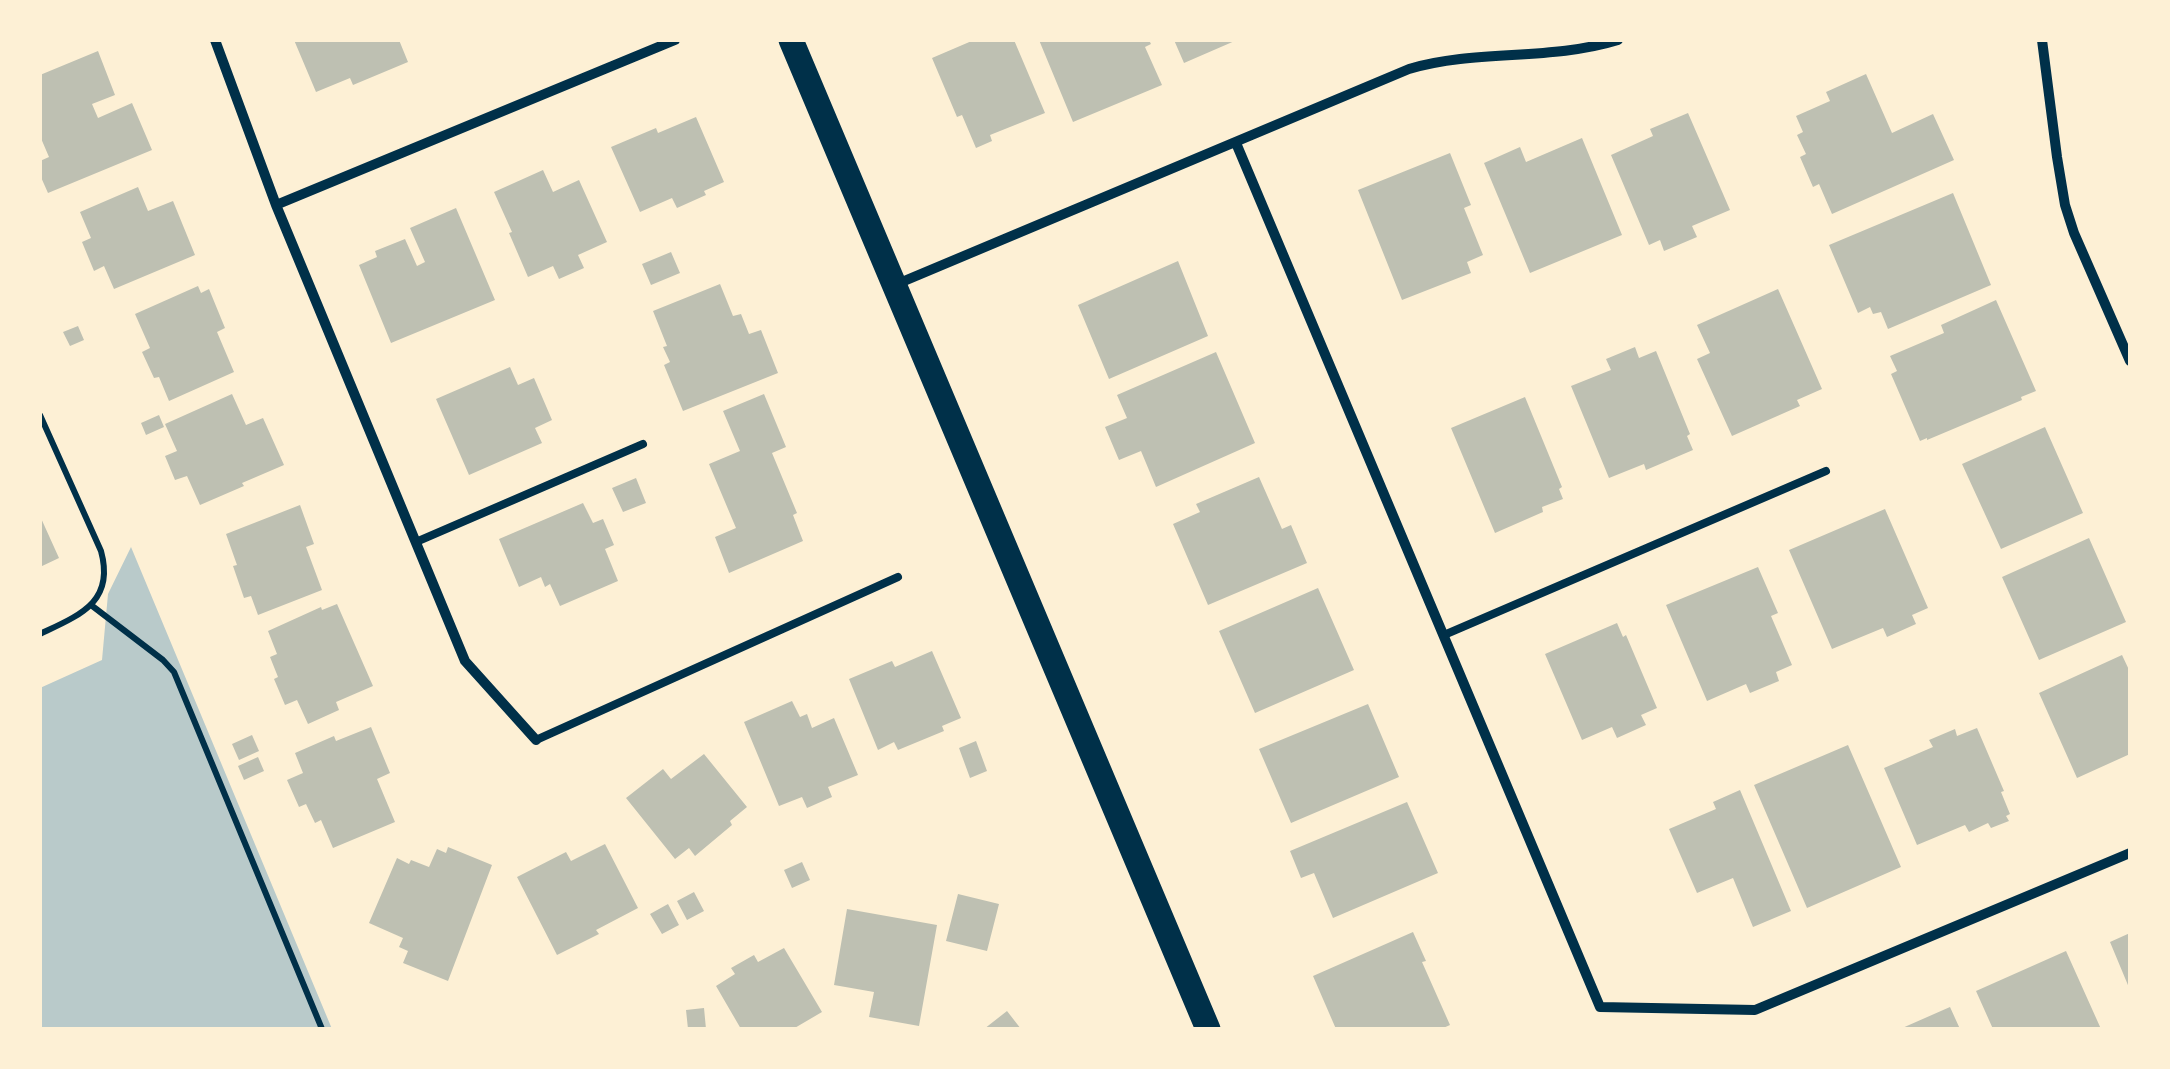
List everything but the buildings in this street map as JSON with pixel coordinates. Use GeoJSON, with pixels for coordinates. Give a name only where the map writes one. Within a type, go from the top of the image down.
{"type":"FeatureCollection","features":[{"type":"Feature","properties":{"kind":"main road"},"geometry":{"type":"LineString","coordinates":[[791,40],[1208,1029]]}},
{"type":"Feature","properties":{"kind":"street"},"geometry":{"type":"LineString","coordinates":[[215,40],[276,205],[466,661],[536,740]]}},
{"type":"Feature","properties":{"kind":"street"},"geometry":{"type":"LineString","coordinates":[[276,205],[675,40]]}},
{"type":"Feature","properties":{"kind":"street"},"geometry":{"type":"LineString","coordinates":[[896,284],[1409,69],[1435,62],[1576,50],[1618,40]]}},
{"type":"Feature","properties":{"kind":"street"},"geometry":{"type":"LineString","coordinates":[[2042,40],[2066,205],[2074,233],[2130,361]]}},
{"type":"Feature","properties":{"kind":"street"},"geometry":{"type":"LineString","coordinates":[[1236,143],[1600,1007],[1755,1010],[2130,854]]}},
{"type":"Feature","properties":{"kind":"lane"},"geometry":{"type":"LineString","coordinates":[[416,542],[643,444]]}},
{"type":"Feature","properties":{"kind":"lane"},"geometry":{"type":"LineString","coordinates":[[1444,635],[1826,470]]}},
{"type":"Feature","properties":{"kind":"lane"},"geometry":{"type":"LineString","coordinates":[[536,740],[898,577]]}},
{"type":"Feature","properties":{"kind":"path"},"geometry":{"type":"LineString","coordinates":[[40,415],[102,550],[106,568],[103,585],[83,614],[40,634]]}},
{"type":"Feature","properties":{"kind":"path"},"geometry":{"type":"LineString","coordinates":[[91,605],[174,672],[322,1029]]}},
{"type":"Feature","properties":{"kind":"shaded area"},"geometry":{"type":"Polygon","coordinates":[[[131,547],[332,1029],[40,1029],[40,688],[102,660],[108,594],[131,547]]]}}]}
